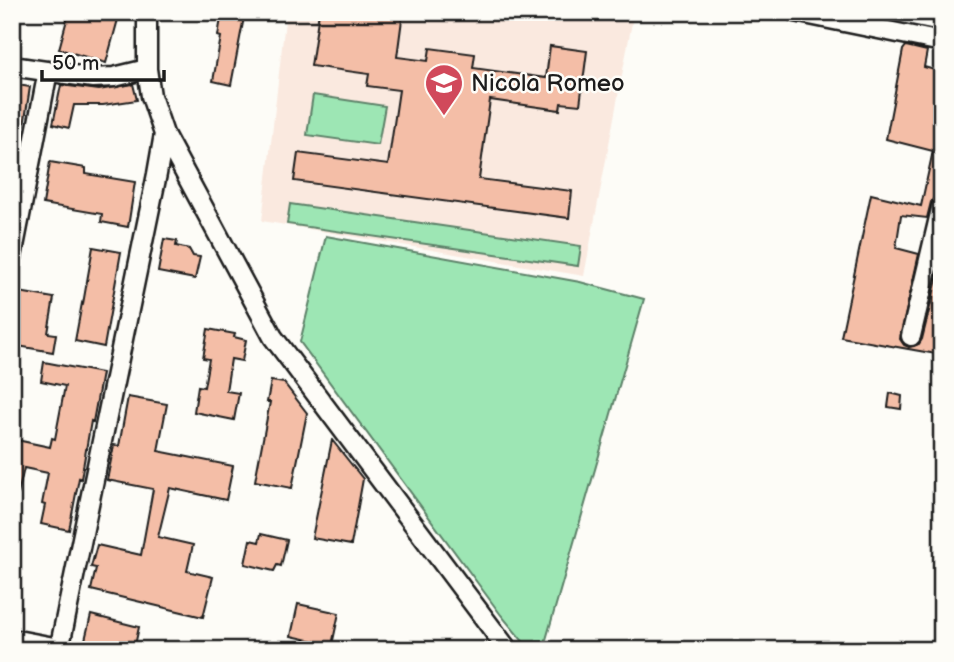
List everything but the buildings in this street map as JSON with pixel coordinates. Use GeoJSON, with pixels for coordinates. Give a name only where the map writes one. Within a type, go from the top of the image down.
{"type":"FeatureCollection","features":[{"type":"Feature","properties":{"kind":"street"},"geometry":{"type":"LineString","coordinates":[[146,12],[147,69],[151,96],[164,134],[273,337],[508,650]]}},
{"type":"Feature","properties":{"kind":"street"},"geometry":{"type":"LineString","coordinates":[[795,12],[942,42]]}},
{"type":"Feature","properties":{"kind":"street"},"geometry":{"type":"LineString","coordinates":[[12,66],[93,78],[114,77],[147,69]]}},
{"type":"Feature","properties":{"kind":"street"},"geometry":{"type":"LineString","coordinates":[[12,257],[48,71]]}},
{"type":"Feature","properties":{"kind":"street"},"geometry":{"type":"LineString","coordinates":[[12,639],[59,649],[164,134]]}},
{"type":"Feature","properties":{"kind":"street"},"geometry":{"type":"LineString","coordinates":[[912,336],[942,205]]}},
{"type":"Feature","properties":{"kind":"shaded area","name":"Nicola Romeo"},"geometry":{"type":"Polygon","coordinates":[[[286,12],[634,12],[584,276],[262,221],[286,12]]]}},
{"type":"Feature","properties":{"kind":"green space"},"geometry":{"type":"Polygon","coordinates":[[[313,95],[385,106],[378,145],[307,135],[313,95]]]}},
{"type":"Feature","properties":{"kind":"green space"},"geometry":{"type":"Polygon","coordinates":[[[290,204],[581,246],[578,266],[287,224],[290,204]]]}},
{"type":"Feature","properties":{"kind":"green space"},"geometry":{"type":"Polygon","coordinates":[[[326,236],[580,282],[644,299],[543,650],[530,650],[501,615],[300,342],[326,236]]]}},
{"type":"Feature","properties":{"kind":"place","name":"Nicola Romeo"},"geometry":{"type":"Point","coordinates":[444,117]}}]}
